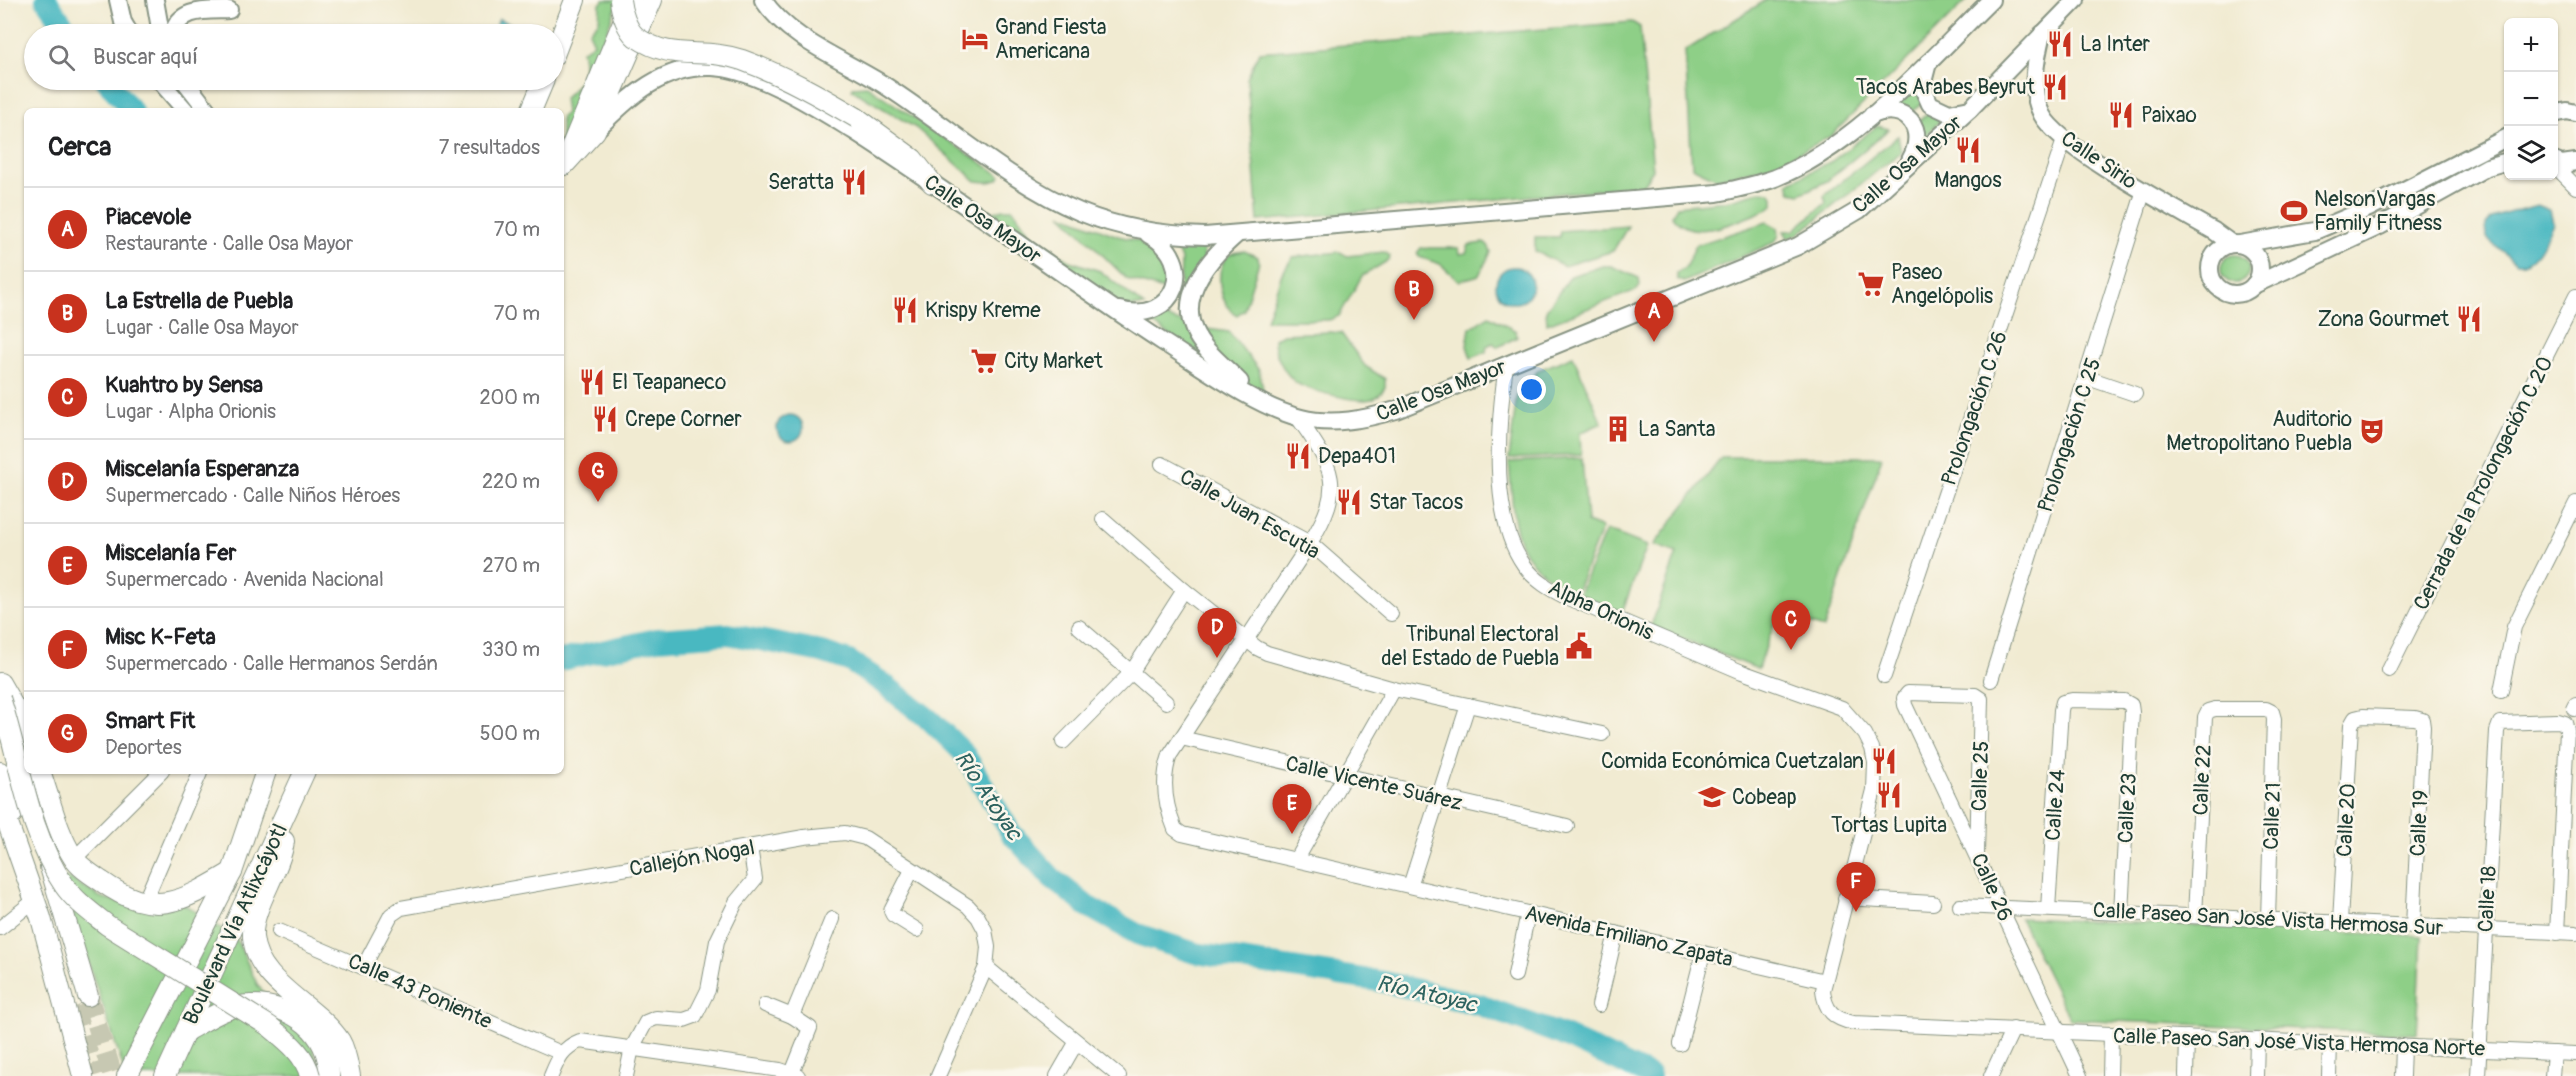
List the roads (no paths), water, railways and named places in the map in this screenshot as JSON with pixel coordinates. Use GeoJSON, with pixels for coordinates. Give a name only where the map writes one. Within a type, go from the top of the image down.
{"type":"FeatureCollection","features":[{"type":"Feature","properties":{"kind":"main road"},"geometry":{"type":"LineString","coordinates":[[564,29],[575,0]]}},
{"type":"Feature","properties":{"kind":"main road"},"geometry":{"type":"LineString","coordinates":[[620,0],[630,31],[660,50],[673,53],[717,53],[742,60],[805,87],[857,118],[913,159],[932,183]]}},
{"type":"Feature","properties":{"kind":"main road"},"geometry":{"type":"LineString","coordinates":[[564,164],[632,0]]}},
{"type":"Feature","properties":{"kind":"main road"},"geometry":{"type":"LineString","coordinates":[[564,167],[595,131],[652,0]]}},
{"type":"Feature","properties":{"kind":"main road"},"geometry":{"type":"LineString","coordinates":[[532,108],[540,90]]}},
{"type":"Feature","properties":{"kind":"main road"},"geometry":{"type":"LineString","coordinates":[[0,683],[24,729]]}},
{"type":"Feature","properties":{"kind":"main road"},"geometry":{"type":"LineString","coordinates":[[0,698],[40,838],[65,886],[83,906],[107,925],[269,1026],[291,1044],[308,1066],[310,1076]]}},
{"type":"Feature","properties":{"kind":"main road"},"geometry":{"type":"LineString","coordinates":[[0,704],[80,999],[0,772]]}},
{"type":"Feature","properties":{"kind":"main road"},"geometry":{"type":"LineString","coordinates":[[40,774],[64,842],[74,859],[112,889],[144,903],[183,900],[232,872]]}},
{"type":"Feature","properties":{"kind":"main road","name":"Boulevard Vía Atlixcáyotl"},"geometry":{"type":"LineString","coordinates":[[165,1076],[304,774]]}},
{"type":"Feature","properties":{"kind":"main road","name":"Boulevard Vía Atlixcáyotl"},"geometry":{"type":"LineString","coordinates":[[127,1072],[232,872],[264,776]]}},
{"type":"Feature","properties":{"kind":"main road"},"geometry":{"type":"LineString","coordinates":[[0,801],[35,900],[83,1076]]}},
{"type":"Feature","properties":{"kind":"main road"},"geometry":{"type":"LineString","coordinates":[[281,826],[284,843],[274,878],[256,916],[253,937],[260,957],[271,975],[326,1023],[341,1042],[350,1076]]}},
{"type":"Feature","properties":{"kind":"main road"},"geometry":{"type":"LineString","coordinates":[[186,1031],[220,1013],[248,1005],[272,1007],[296,1018],[318,1034],[327,1050],[329,1076]]}},
{"type":"Feature","properties":{"kind":"street"},"geometry":{"type":"LineString","coordinates":[[118,0],[124,24]]}},
{"type":"Feature","properties":{"kind":"street"},"geometry":{"type":"LineString","coordinates":[[155,0],[159,24]]}},
{"type":"Feature","properties":{"kind":"street"},"geometry":{"type":"LineString","coordinates":[[763,0],[793,31],[882,83],[1008,171],[1078,211],[1148,233],[1236,235],[1717,194],[1766,181],[1797,167],[1838,142],[1870,116],[1991,0]]}},
{"type":"Feature","properties":{"kind":"street","name":"Calle Osa Mayor"},"geometry":{"type":"LineString","coordinates":[[595,131],[637,90],[671,72],[710,66],[728,68],[805,100],[932,183],[1109,307],[1255,398],[1298,418],[1335,422],[1373,417],[1798,246],[1858,210],[1970,109],[2076,0]]}},
{"type":"Feature","properties":{"kind":"street"},"geometry":{"type":"LineString","coordinates":[[177,24],[188,14],[198,11],[229,10]]}},
{"type":"Feature","properties":{"kind":"street","name":"Calle Sirio"},"geometry":{"type":"LineString","coordinates":[[2042,33],[2035,65],[2036,94],[2042,116],[2064,140],[2236,244]]}},
{"type":"Feature","properties":{"kind":"street"},"geometry":{"type":"LineString","coordinates":[[1928,62],[1922,86],[1930,104],[1949,113],[1970,109]]}},
{"type":"Feature","properties":{"kind":"street"},"geometry":{"type":"LineString","coordinates":[[168,90],[183,108]]}},
{"type":"Feature","properties":{"kind":"street"},"geometry":{"type":"LineString","coordinates":[[192,90],[206,108]]}},
{"type":"Feature","properties":{"kind":"street"},"geometry":{"type":"LineString","coordinates":[[2563,113],[2576,102]]}},
{"type":"Feature","properties":{"kind":"street"},"geometry":{"type":"LineString","coordinates":[[1870,116],[1893,111],[1904,115],[1913,124],[1917,141],[1907,166]]}},
{"type":"Feature","properties":{"kind":"street"},"geometry":{"type":"LineString","coordinates":[[2504,139],[2369,208],[2315,231],[2236,244],[2217,251],[2210,265],[2212,281],[2217,287],[2232,294],[2240,294],[2254,285],[2380,226],[2487,167],[2504,162]]}},
{"type":"Feature","properties":{"kind":"street","name":"Prolongación C 26"},"geometry":{"type":"LineString","coordinates":[[1884,676],[2064,140]]}},
{"type":"Feature","properties":{"kind":"street"},"geometry":{"type":"LineString","coordinates":[[2558,162],[2570,164],[2576,162]]}},
{"type":"Feature","properties":{"kind":"street"},"geometry":{"type":"LineString","coordinates":[[2558,169],[2576,187]]}},
{"type":"Feature","properties":{"kind":"street","name":"Prolongación C 25"},"geometry":{"type":"LineString","coordinates":[[1991,680],[2088,378],[2144,190]]}},
{"type":"Feature","properties":{"kind":"street"},"geometry":{"type":"LineString","coordinates":[[2369,208],[2380,226]]}},
{"type":"Feature","properties":{"kind":"street"},"geometry":{"type":"LineString","coordinates":[[1109,307],[1134,313],[1147,312],[1157,308],[1173,291],[1176,271],[1173,257],[1163,244],[1148,233]]}},
{"type":"Feature","properties":{"kind":"street"},"geometry":{"type":"LineString","coordinates":[[1236,235],[1218,251],[1199,275],[1190,314],[1193,330],[1202,343],[1255,398]]}},
{"type":"Feature","properties":{"kind":"street"},"geometry":{"type":"LineString","coordinates":[[2236,244],[2251,250],[2258,261],[2259,273],[2254,285]]}},
{"type":"Feature","properties":{"kind":"street","name":"Cerrada de la Prolongación C 20"},"geometry":{"type":"LineString","coordinates":[[2389,670],[2576,296]]}},
{"type":"Feature","properties":{"kind":"street","name":"Alpha Orionis"},"geometry":{"type":"LineString","coordinates":[[1506,365],[1500,433],[1504,514],[1516,551],[1534,577],[1548,588],[1568,598],[1742,672],[1842,708],[1865,734],[1875,763],[1874,790],[1845,898]]}},
{"type":"Feature","properties":{"kind":"street"},"geometry":{"type":"LineString","coordinates":[[2088,378],[2135,394]]}},
{"type":"Feature","properties":{"kind":"street"},"geometry":{"type":"LineString","coordinates":[[1181,738],[1310,543],[1328,510],[1332,482],[1325,458],[1298,418]]}},
{"type":"Feature","properties":{"kind":"street","name":"Calle Juan Escutia"},"geometry":{"type":"LineString","coordinates":[[1162,464],[1310,543],[1391,614]]}},
{"type":"Feature","properties":{"kind":"street"},"geometry":{"type":"LineString","coordinates":[[2500,691],[2514,627],[2576,503]]}},
{"type":"Feature","properties":{"kind":"street"},"geometry":{"type":"LineString","coordinates":[[1103,519],[1184,590],[1267,653],[1394,688],[1602,734]]}},
{"type":"Feature","properties":{"kind":"street"},"geometry":{"type":"LineString","coordinates":[[1063,742],[1131,673],[1184,590]]}},
{"type":"Feature","properties":{"kind":"street"},"geometry":{"type":"LineString","coordinates":[[1079,627],[1166,702]]}},
{"type":"Feature","properties":{"kind":"street"},"geometry":{"type":"LineString","coordinates":[[1297,859],[1394,688]]}},
{"type":"Feature","properties":{"kind":"street","name":"Calle 26"},"geometry":{"type":"LineString","coordinates":[[1981,699],[1975,695],[1914,692],[1904,698],[1905,705],[2080,1076]]}},
{"type":"Feature","properties":{"kind":"street","name":"Calle 25"},"geometry":{"type":"LineString","coordinates":[[1977,854],[1981,699]]}},
{"type":"Feature","properties":{"kind":"street","name":"Calle 23"},"geometry":{"type":"LineString","coordinates":[[2063,702],[2124,702],[2131,705],[2121,912]]}},
{"type":"Feature","properties":{"kind":"street","name":"Calle 24"},"geometry":{"type":"LineString","coordinates":[[2048,909],[2063,702]]}},
{"type":"Feature","properties":{"kind":"street"},"geometry":{"type":"LineString","coordinates":[[1410,886],[1468,705]]}},
{"type":"Feature","properties":{"kind":"street","name":"Calle 22"},"geometry":{"type":"LineString","coordinates":[[2195,916],[2205,717],[2208,711],[2215,709],[2266,709],[2272,712]]}},
{"type":"Feature","properties":{"kind":"street","name":"Calle 21"},"geometry":{"type":"LineString","coordinates":[[2268,919],[2272,712]]}},
{"type":"Feature","properties":{"kind":"street","name":"Calle 19"},"geometry":{"type":"LineString","coordinates":[[2355,718],[2384,717],[2422,720],[2414,926]]}},
{"type":"Feature","properties":{"kind":"street","name":"Calle 20"},"geometry":{"type":"LineString","coordinates":[[2340,922],[2351,725],[2355,718]]}},
{"type":"Feature","properties":{"kind":"street","name":"Calle 18"},"geometry":{"type":"LineString","coordinates":[[2478,1076],[2497,731],[2500,723],[2558,720],[2565,723],[2567,730],[2557,933]]}},
{"type":"Feature","properties":{"kind":"street","name":"Calle Vicente Suárez"},"geometry":{"type":"LineString","coordinates":[[1181,738],[1568,826]]}},
{"type":"Feature","properties":{"kind":"street","name":"Avenida Emiliano Zapata"},"geometry":{"type":"LineString","coordinates":[[1181,738],[1165,769],[1164,785],[1175,829],[1182,834],[1825,981]]}},
{"type":"Feature","properties":{"kind":"street"},"geometry":{"type":"LineString","coordinates":[[74,859],[159,774]]}},
{"type":"Feature","properties":{"kind":"street"},"geometry":{"type":"LineString","coordinates":[[144,903],[200,774]]}},
{"type":"Feature","properties":{"kind":"street","name":"Callejón Nogal"},"geometry":{"type":"LineString","coordinates":[[364,966],[391,915],[401,908],[815,835],[844,833],[865,838],[911,872],[968,906],[978,917],[985,930],[988,946],[986,967]]}},
{"type":"Feature","properties":{"kind":"street"},"geometry":{"type":"LineString","coordinates":[[627,1070],[632,1048],[646,1022],[656,1018],[684,1020],[695,1016],[702,1006],[717,941],[736,902],[755,879],[750,848]]}},
{"type":"Feature","properties":{"kind":"street"},"geometry":{"type":"LineString","coordinates":[[911,872],[891,911],[893,915],[916,930]]}},
{"type":"Feature","properties":{"kind":"street"},"geometry":{"type":"LineString","coordinates":[[1934,903],[1845,898],[1825,981],[1824,1002],[1829,1013],[1840,1020],[2059,1032]]}},
{"type":"Feature","properties":{"kind":"street"},"geometry":{"type":"LineString","coordinates":[[0,928],[35,900]]}},
{"type":"Feature","properties":{"kind":"street","name":"Calle Paseo San José Vista Hermosa Sur"},"geometry":{"type":"LineString","coordinates":[[1960,906],[2576,933]]}},
{"type":"Feature","properties":{"kind":"street"},"geometry":{"type":"LineString","coordinates":[[1515,975],[1528,913]]}},
{"type":"Feature","properties":{"kind":"street"},"geometry":{"type":"LineString","coordinates":[[792,1016],[832,919]]}},
{"type":"Feature","properties":{"kind":"street","name":"Calle 43 Poniente"},"geometry":{"type":"LineString","coordinates":[[279,930],[561,1053]]}},
{"type":"Feature","properties":{"kind":"street"},"geometry":{"type":"LineString","coordinates":[[1599,1005],[1616,933]]}},
{"type":"Feature","properties":{"kind":"street"},"geometry":{"type":"LineString","coordinates":[[1680,1044],[1702,953]]}},
{"type":"Feature","properties":{"kind":"street"},"geometry":{"type":"LineString","coordinates":[[939,1076],[986,967],[1119,1076]]}},
{"type":"Feature","properties":{"kind":"street"},"geometry":{"type":"LineString","coordinates":[[551,1076],[561,1053],[569,1045],[580,1041],[795,1074],[810,1028],[792,1016],[765,1005]]}},
{"type":"Feature","properties":{"kind":"street"},"geometry":{"type":"LineString","coordinates":[[1991,1076],[2013,1029]]}},
{"type":"Feature","properties":{"kind":"street","name":"Calle Paseo San José Vista Hermosa Norte"},"geometry":{"type":"LineString","coordinates":[[2059,1032],[2576,1054]]}},
{"type":"Feature","properties":{"kind":"street"},"geometry":{"type":"LineString","coordinates":[[2110,1076],[2111,1034]]}},
{"type":"Feature","properties":{"kind":"street"},"geometry":{"type":"LineString","coordinates":[[2186,1076],[2187,1037]]}},
{"type":"Feature","properties":{"kind":"street"},"geometry":{"type":"LineString","coordinates":[[2256,1076],[2257,1040]]}},
{"type":"Feature","properties":{"kind":"street"},"geometry":{"type":"LineString","coordinates":[[1057,1076],[1077,1042]]}},
{"type":"Feature","properties":{"kind":"street"},"geometry":{"type":"LineString","coordinates":[[2330,1043],[2330,1076]]}},
{"type":"Feature","properties":{"kind":"street"},"geometry":{"type":"LineString","coordinates":[[2402,1076],[2403,1046]]}},
{"type":"Feature","properties":{"kind":"street"},"geometry":{"type":"LineString","coordinates":[[2553,1076],[2554,1053]]}},
{"type":"Feature","properties":{"kind":"water"},"geometry":{"type":"Polygon","coordinates":[[[499,19],[511,24],[497,24],[499,19]]]}},
{"type":"Feature","properties":{"kind":"water"},"geometry":{"type":"Polygon","coordinates":[[[2537,205],[2550,210],[2553,223],[2534,256],[2523,263],[2516,263],[2487,238],[2486,225],[2492,218],[2537,205]]]}},
{"type":"Feature","properties":{"kind":"water"},"geometry":{"type":"Polygon","coordinates":[[[1514,267],[1527,272],[1532,285],[1527,298],[1514,303],[1501,298],[1496,285],[1501,272],[1514,267]]]}},
{"type":"Feature","properties":{"kind":"water"},"geometry":{"type":"Polygon","coordinates":[[[790,415],[799,419],[803,428],[799,437],[790,441],[781,437],[777,428],[781,419],[790,415]]]}},
{"type":"Feature","properties":{"kind":"waterway","name":"Río Atoyac"},"geometry":{"type":"LineString","coordinates":[[46,0],[63,24]]}},
{"type":"Feature","properties":{"kind":"waterway","name":"Río Atoyac"},"geometry":{"type":"LineString","coordinates":[[114,90],[129,108]]}},
{"type":"Feature","properties":{"kind":"waterway","name":"Río Atoyac"},"geometry":{"type":"LineString","coordinates":[[564,659],[657,639],[728,634],[822,652],[849,661],[880,681],[930,720],[964,753],[1011,833],[1052,878],[1087,906],[1137,934],[1195,953],[1384,982],[1480,1005],[1562,1035],[1650,1076]]}},
{"type":"Feature","properties":{"kind":"tunnel"},"geometry":{"type":"LineString","coordinates":[[88,996],[113,1076]]}},
{"type":"Feature","properties":{"kind":"tunnel"},"geometry":{"type":"LineString","coordinates":[[74,1007],[95,1076]]}},
{"type":"Feature","properties":{"kind":"place","name":"Grand Fiesta Americana"},"geometry":{"type":"Point","coordinates":[975,39]}},
{"type":"Feature","properties":{"kind":"place","name":"La Inter"},"geometry":{"type":"Point","coordinates":[2060,44]}},
{"type":"Feature","properties":{"kind":"place","name":"Tacos Arabes Beyrut"},"geometry":{"type":"Point","coordinates":[2055,87]}},
{"type":"Feature","properties":{"kind":"place","name":"Paixao"},"geometry":{"type":"Point","coordinates":[2121,115]}},
{"type":"Feature","properties":{"kind":"place","name":"Mangos"},"geometry":{"type":"Point","coordinates":[1968,150]}},
{"type":"Feature","properties":{"kind":"place","name":"Seratta"},"geometry":{"type":"Point","coordinates":[854,182]}},
{"type":"Feature","properties":{"kind":"place","name":"NelsonVargas Family Fitness"},"geometry":{"type":"Point","coordinates":[2294,211]}},
{"type":"Feature","properties":{"kind":"place","name":"Paseo Angelópolis"},"geometry":{"type":"Point","coordinates":[1871,284]}},
{"type":"Feature","properties":{"kind":"place","name":"Krispy Kreme"},"geometry":{"type":"Point","coordinates":[905,310]}},
{"type":"Feature","properties":{"kind":"place","name":"Zona Gourmet"},"geometry":{"type":"Point","coordinates":[2469,319]}},
{"type":"Feature","properties":{"kind":"place","name":"La Estrella de Puebla"},"geometry":{"type":"Point","coordinates":[1414,320]}},
{"type":"Feature","properties":{"kind":"place","name":"Piacevole"},"geometry":{"type":"Point","coordinates":[1654,342]}},
{"type":"Feature","properties":{"kind":"place","name":"City Market"},"geometry":{"type":"Point","coordinates":[984,361]}},
{"type":"Feature","properties":{"kind":"place","name":"El Teapaneco"},"geometry":{"type":"Point","coordinates":[592,382]}},
{"type":"Feature","properties":{"kind":"place","name":"Crepe Corner"},"geometry":{"type":"Point","coordinates":[605,419]}},
{"type":"Feature","properties":{"kind":"place","name":"La Santa"},"geometry":{"type":"Point","coordinates":[1618,429]}},
{"type":"Feature","properties":{"kind":"place","name":"Auditorio Metropolitano Puebla"},"geometry":{"type":"Point","coordinates":[2372,431]}},
{"type":"Feature","properties":{"kind":"place","name":"Depa401"},"geometry":{"type":"Point","coordinates":[1298,456]}},
{"type":"Feature","properties":{"kind":"place","name":"Smart Fit"},"geometry":{"type":"Point","coordinates":[598,502]}},
{"type":"Feature","properties":{"kind":"place","name":"Star Tacos"},"geometry":{"type":"Point","coordinates":[1349,502]}},
{"type":"Feature","properties":{"kind":"place","name":"Tribunal Electoral del Estado de Puebla"},"geometry":{"type":"Point","coordinates":[1579,646]}},
{"type":"Feature","properties":{"kind":"place","name":"Kuahtro by Sensa"},"geometry":{"type":"Point","coordinates":[1791,650]}},
{"type":"Feature","properties":{"kind":"place","name":"Miscelanía Esperanza"},"geometry":{"type":"Point","coordinates":[1217,658]}},
{"type":"Feature","properties":{"kind":"place","name":"Comida Económica Cuetzalan"},"geometry":{"type":"Point","coordinates":[1884,761]}},
{"type":"Feature","properties":{"kind":"place","name":"Tortas Lupita"},"geometry":{"type":"Point","coordinates":[1889,795]}},
{"type":"Feature","properties":{"kind":"place","name":"Cobeap"},"geometry":{"type":"Point","coordinates":[1712,797]}},
{"type":"Feature","properties":{"kind":"place","name":"Miscelanía Fer"},"geometry":{"type":"Point","coordinates":[1292,834]}},
{"type":"Feature","properties":{"kind":"place","name":"Misc K-Feta"},"geometry":{"type":"Point","coordinates":[1856,912]}}]}
